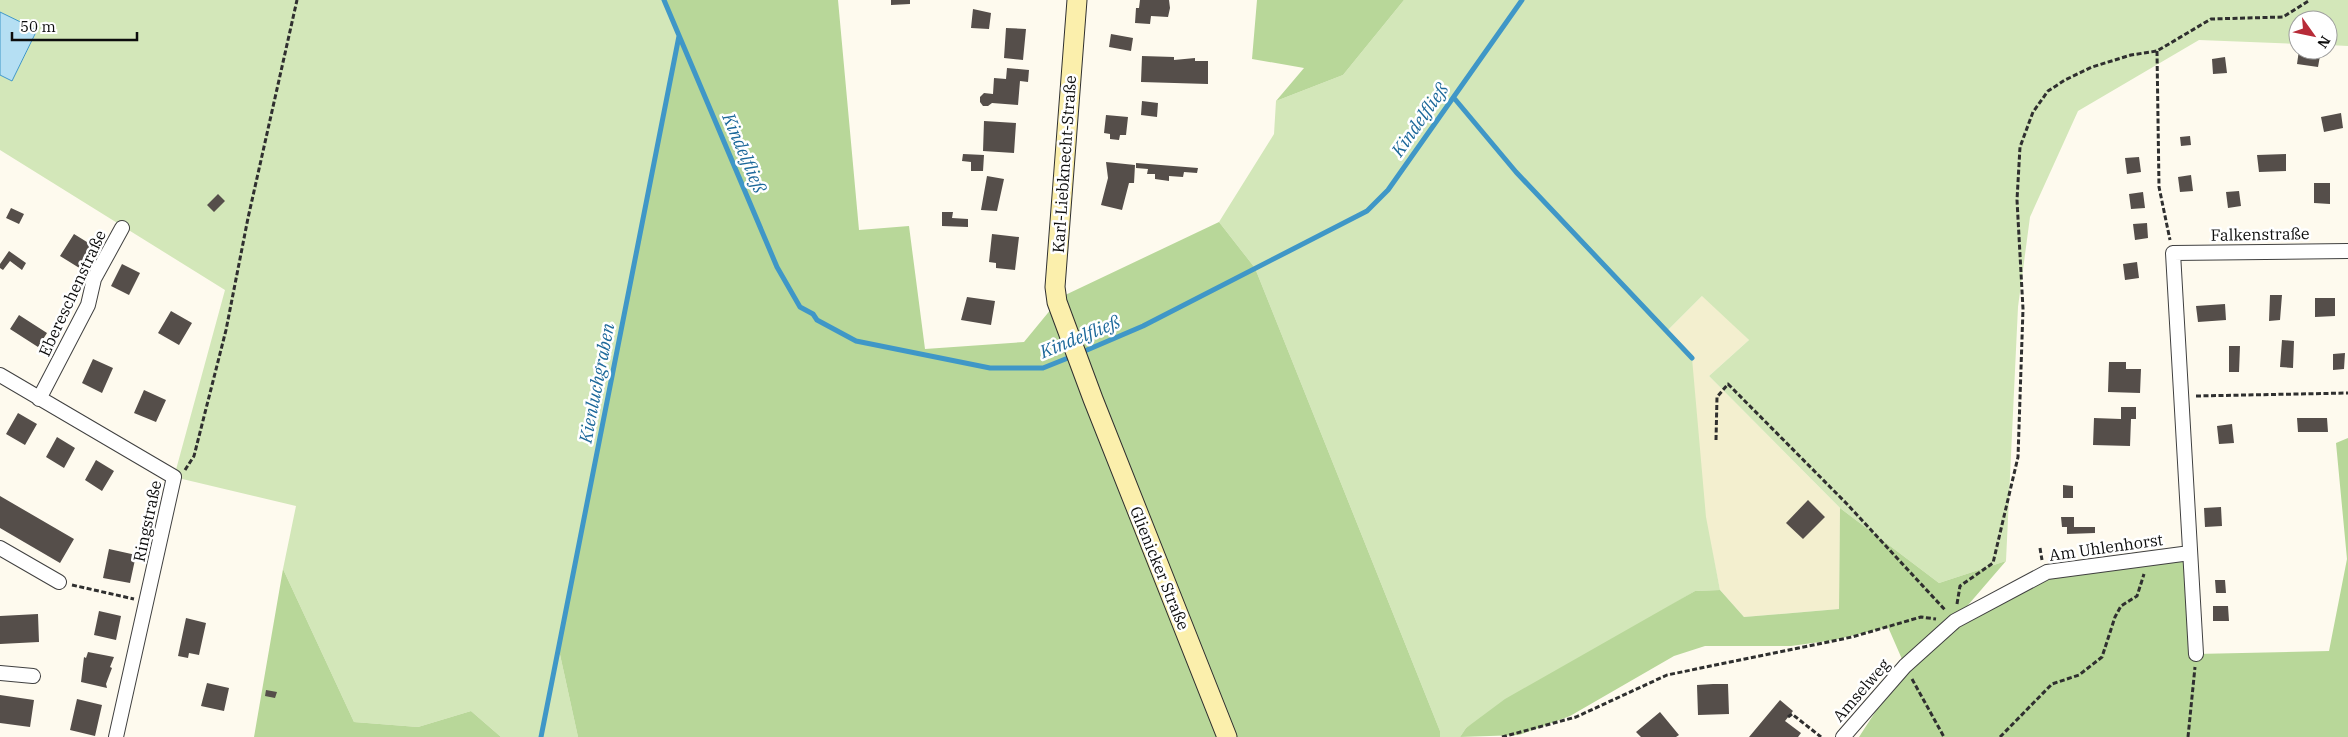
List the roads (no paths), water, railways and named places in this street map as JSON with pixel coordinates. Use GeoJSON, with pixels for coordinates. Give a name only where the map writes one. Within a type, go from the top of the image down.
{"type":"FeatureCollection","features":[{"type":"Feature","properties":{"kind":"street","name":"Karl-Liebknecht-Straße"},"geometry":{"type":"LineString","coordinates":[[1077,0],[1055,287],[1065,326],[1093,399]]}},
{"type":"Feature","properties":{"kind":"street","name":"Ebereschenstraße"},"geometry":{"type":"LineString","coordinates":[[39,399],[88,305],[94,278],[122,228]]}},
{"type":"Feature","properties":{"kind":"street","name":"Falkenstraße"},"geometry":{"type":"LineString","coordinates":[[2190,553],[2173,253],[2348,251]]}},
{"type":"Feature","properties":{"kind":"street"},"geometry":{"type":"LineString","coordinates":[[0,375],[39,399]]}},
{"type":"Feature","properties":{"kind":"street","name":"Ringstraße"},"geometry":{"type":"LineString","coordinates":[[39,399],[174,478],[116,737]]}},
{"type":"Feature","properties":{"kind":"street","name":"Glienicker Straße"},"geometry":{"type":"LineString","coordinates":[[1093,399],[1227,737]]}},
{"type":"Feature","properties":{"kind":"street"},"geometry":{"type":"LineString","coordinates":[[0,548],[59,582]]}},
{"type":"Feature","properties":{"kind":"street"},"geometry":{"type":"LineString","coordinates":[[2190,553],[2196,654]]}},
{"type":"Feature","properties":{"kind":"street","name":"Am Uhlenhorst"},"geometry":{"type":"LineString","coordinates":[[1905,666],[1955,620],[2047,572],[2190,553]]}},
{"type":"Feature","properties":{"kind":"street","name":"Amselweg"},"geometry":{"type":"LineString","coordinates":[[1843,737],[1905,666]]}},
{"type":"Feature","properties":{"kind":"street"},"geometry":{"type":"LineString","coordinates":[[0,673],[33,676]]}},
{"type":"Feature","properties":{"kind":"water"},"geometry":{"type":"Polygon","coordinates":[[[0,12],[37,30],[12,81],[0,75],[0,12]]]}},
{"type":"Feature","properties":{"kind":"waterway","name":"Kindelfließ"},"geometry":{"type":"LineString","coordinates":[[664,0],[777,267],[800,307],[813,314],[817,320],[856,341],[990,368],[1043,368],[1073,356]]}},
{"type":"Feature","properties":{"kind":"waterway","name":"Kindelfließ"},"geometry":{"type":"LineString","coordinates":[[1080,353],[1143,326],[1367,211],[1388,190],[1522,0]]}},
{"type":"Feature","properties":{"kind":"waterway","name":"Kienluchgraben"},"geometry":{"type":"LineString","coordinates":[[541,737],[679,36]]}},
{"type":"Feature","properties":{"kind":"waterway"},"geometry":{"type":"LineString","coordinates":[[1454,98],[1516,172],[1692,358]]}}]}
